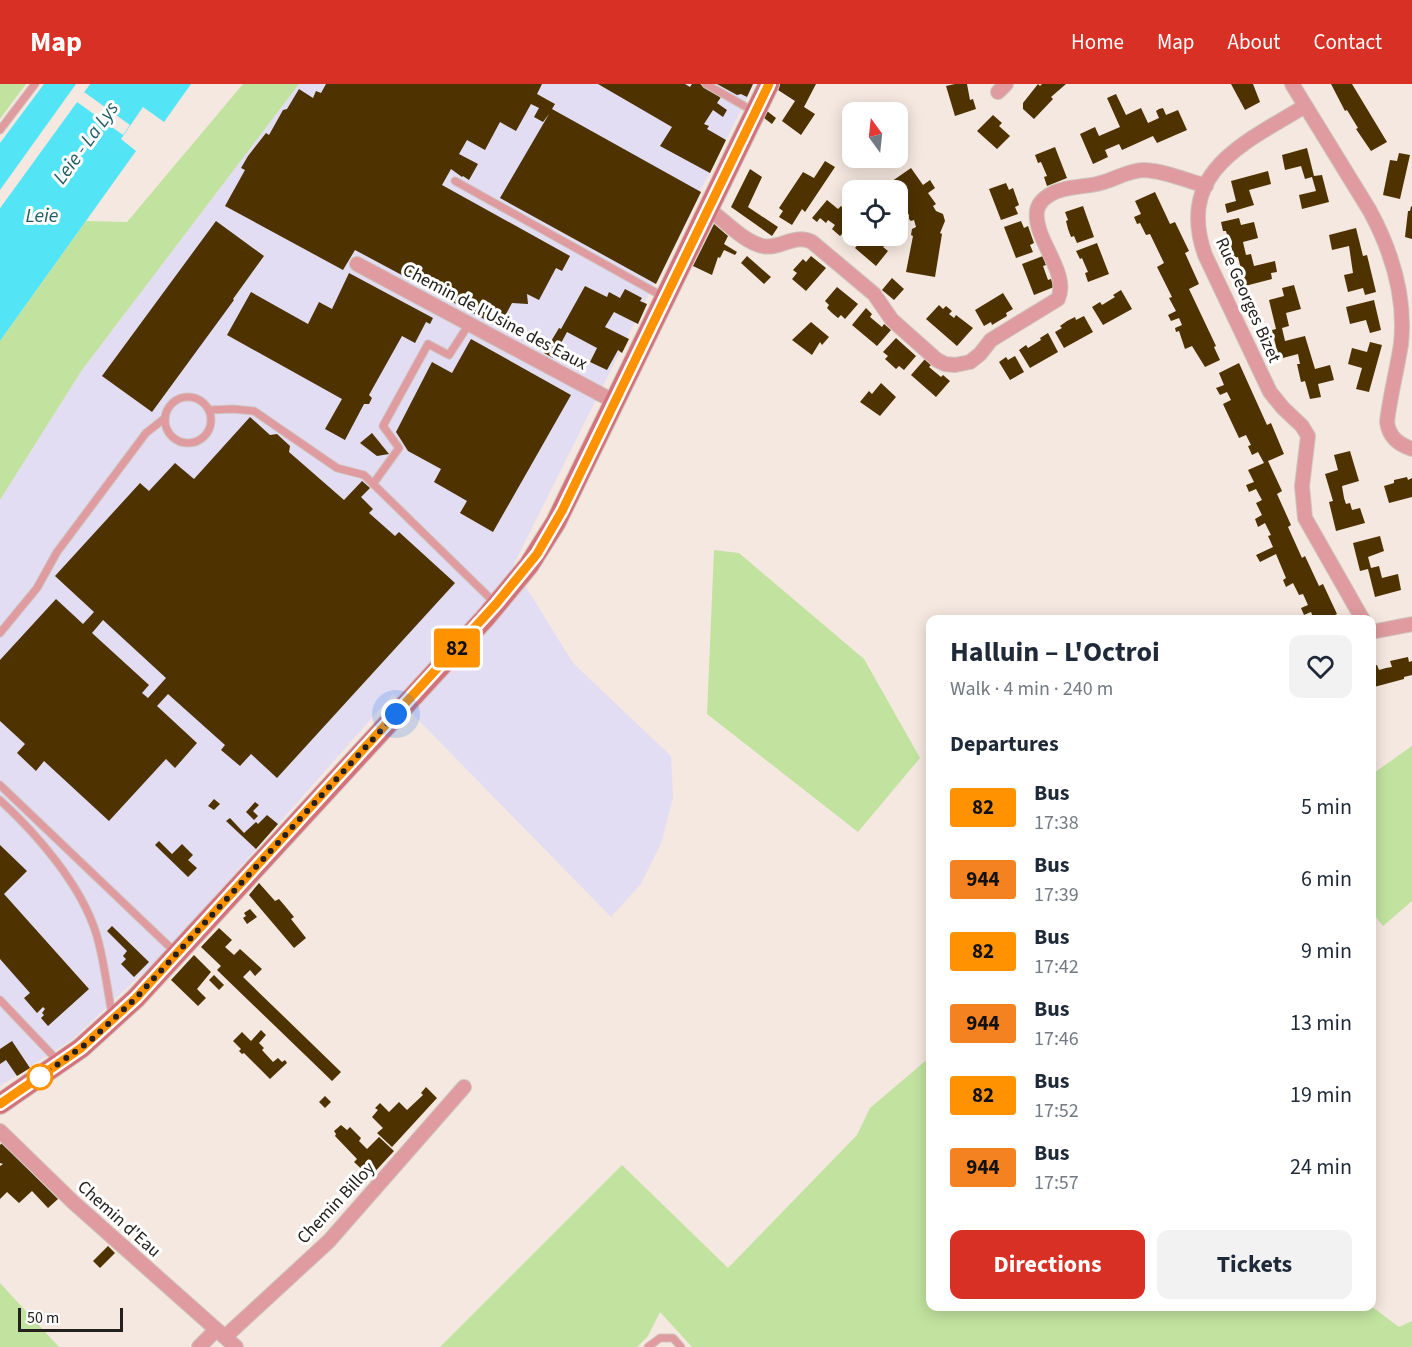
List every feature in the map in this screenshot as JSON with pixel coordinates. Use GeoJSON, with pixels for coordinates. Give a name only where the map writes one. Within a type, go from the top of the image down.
{"type":"FeatureCollection","features":[{"type":"Feature","properties":{"kind":"main road"},"geometry":{"type":"LineString","coordinates":[[0,1104],[81,1048],[114,1020],[496,604],[529,565],[550,534],[769,84]]}},
{"type":"Feature","properties":{"kind":"street"},"geometry":{"type":"LineString","coordinates":[[1292,84],[1380,230],[1398,284],[1402,332],[1387,422],[1391,435],[1396,441],[1412,449]]}},
{"type":"Feature","properties":{"kind":"street","name":"Rue Georges Bizet"},"geometry":{"type":"LineString","coordinates":[[1305,106],[1229,154],[1214,171],[1201,202],[1200,237],[1205,255],[1270,392],[1302,426],[1308,436],[1302,486],[1302,507],[1305,518],[1360,615]]}},
{"type":"Feature","properties":{"kind":"street"},"geometry":{"type":"LineString","coordinates":[[708,209],[744,237],[764,246],[774,246],[800,238],[812,242],[874,294],[889,318],[925,350],[941,362],[955,365],[974,360],[991,340],[1058,298],[1061,289],[1060,281],[1038,223],[1038,207],[1044,198],[1055,192],[1093,185],[1134,171],[1146,170],[1206,186]]}},
{"type":"Feature","properties":{"kind":"street","name":"Chemin de l'Usine des Eaux"},"geometry":{"type":"LineString","coordinates":[[357,264],[615,402]]}},
{"type":"Feature","properties":{"kind":"street"},"geometry":{"type":"LineString","coordinates":[[1376,631],[1412,624]]}},
{"type":"Feature","properties":{"kind":"street","name":"Chemin Billoy"},"geometry":{"type":"LineString","coordinates":[[221,1333],[329,1241],[464,1087]]}},
{"type":"Feature","properties":{"kind":"street","name":"Chemin d'Eau"},"geometry":{"type":"LineString","coordinates":[[0,1131],[73,1202],[236,1347]]}},
{"type":"Feature","properties":{"kind":"street"},"geometry":{"type":"LineString","coordinates":[[199,1347],[221,1333]]}},
{"type":"Feature","properties":{"kind":"lane"},"geometry":{"type":"LineString","coordinates":[[0,130],[35,84]]}},
{"type":"Feature","properties":{"kind":"lane"},"geometry":{"type":"LineString","coordinates":[[706,84],[755,112]]}},
{"type":"Feature","properties":{"kind":"lane"},"geometry":{"type":"LineString","coordinates":[[455,182],[665,298]]}},
{"type":"Feature","properties":{"kind":"lane"},"geometry":{"type":"LineString","coordinates":[[373,484],[399,448],[383,426],[428,344],[449,356],[469,324]]}},
{"type":"Feature","properties":{"kind":"lane"},"geometry":{"type":"LineString","coordinates":[[0,633],[37,588],[57,552],[146,433],[165,418],[171,404],[184,397],[199,399],[210,410],[211,425],[203,438],[188,443],[181,442],[169,433],[165,418]]}},
{"type":"Feature","properties":{"kind":"lane"},"geometry":{"type":"LineString","coordinates":[[210,410],[254,411],[337,468],[364,475],[496,604]]}},
{"type":"Feature","properties":{"kind":"lane"},"geometry":{"type":"LineString","coordinates":[[0,785],[176,954]]}},
{"type":"Feature","properties":{"kind":"lane"},"geometry":{"type":"LineString","coordinates":[[0,801],[19,818],[75,887],[96,933],[114,1020]]}},
{"type":"Feature","properties":{"kind":"lane"},"geometry":{"type":"LineString","coordinates":[[0,1000],[60,1063]]}},
{"type":"Feature","properties":{"kind":"lane"},"geometry":{"type":"LineString","coordinates":[[648,1347],[660,1338],[673,1338],[681,1347]]}},
{"type":"Feature","properties":{"kind":"shaded area"},"geometry":{"type":"Polygon","coordinates":[[[299,84],[754,84],[513,566],[573,663],[671,756],[673,797],[662,841],[641,884],[611,917],[393,694],[167,950],[73,1039],[0,1086],[0,500],[82,370],[299,84]]]}},
{"type":"Feature","properties":{"kind":"green space"},"geometry":{"type":"Polygon","coordinates":[[[0,84],[26,84],[0,119],[0,84]]]}},
{"type":"Feature","properties":{"kind":"green space"},"geometry":{"type":"Polygon","coordinates":[[[243,84],[299,84],[82,370],[0,500],[0,341],[86,221],[127,222],[243,84]]]}},
{"type":"Feature","properties":{"kind":"green space"},"geometry":{"type":"Polygon","coordinates":[[[714,550],[739,553],[864,659],[920,758],[858,832],[707,714],[714,550]]]}},
{"type":"Feature","properties":{"kind":"green space"},"geometry":{"type":"Polygon","coordinates":[[[1412,746],[1412,901],[1383,926],[1376,917],[1376,771],[1412,746]]]}},
{"type":"Feature","properties":{"kind":"green space"},"geometry":{"type":"Polygon","coordinates":[[[926,1060],[926,1311],[1376,1310],[1399,1327],[1412,1321],[1412,1347],[692,1347],[660,1312],[648,1336],[637,1347],[440,1347],[622,1165],[728,1268],[857,1135],[870,1108],[926,1060]]]}},
{"type":"Feature","properties":{"kind":"green space"},"geometry":{"type":"Polygon","coordinates":[[[0,1283],[59,1347],[0,1347],[0,1283]]]}},
{"type":"Feature","properties":{"kind":"water"},"geometry":{"type":"Polygon","coordinates":[[[44,84],[78,84],[0,194],[0,143],[44,84]]]}},
{"type":"Feature","properties":{"kind":"water","name":"Leie"},"geometry":{"type":"Polygon","coordinates":[[[90,84],[191,84],[164,122],[143,107],[121,139],[136,151],[0,341],[0,208],[90,84]]]}},
{"type":"Feature","properties":{"kind":"pier"},"geometry":{"type":"Polygon","coordinates":[[[76,84],[81,84],[0,197],[0,190],[76,84]]]}},
{"type":"Feature","properties":{"kind":"pier"},"geometry":{"type":"Polygon","coordinates":[[[86,84],[90,84],[84,92],[130,125],[123,135],[77,102],[0,208],[0,203],[86,84]]]}},
{"type":"Feature","properties":{"kind":"building"},"geometry":{"type":"Polygon","coordinates":[[[326,84],[542,84],[537,94],[555,104],[552,109],[701,192],[656,284],[500,198],[549,114],[543,122],[534,117],[539,108],[531,104],[516,131],[500,122],[485,150],[467,140],[459,154],[478,164],[469,180],[451,169],[442,185],[570,256],[562,271],[556,268],[539,300],[527,294],[528,304],[512,303],[499,327],[355,250],[343,270],[225,206],[245,170],[241,168],[248,156],[266,133],[269,135],[283,110],[287,109],[299,89],[313,98],[316,91],[321,93],[326,84]]]}},
{"type":"Feature","properties":{"kind":"building"},"geometry":{"type":"Polygon","coordinates":[[[598,84],[685,84],[690,87],[692,84],[700,84],[721,97],[717,103],[727,110],[723,117],[713,110],[704,124],[709,126],[707,129],[726,140],[710,173],[660,146],[672,127],[598,84]]]}},
{"type":"Feature","properties":{"kind":"building"},"geometry":{"type":"Polygon","coordinates":[[[717,84],[753,84],[747,97],[737,95],[717,84]]]}},
{"type":"Feature","properties":{"kind":"building"},"geometry":{"type":"Polygon","coordinates":[[[780,84],[816,84],[804,107],[815,114],[801,135],[782,121],[795,101],[778,90],[780,84]]]}},
{"type":"Feature","properties":{"kind":"building"},"geometry":{"type":"Polygon","coordinates":[[[967,84],[970,100],[973,99],[976,109],[955,116],[946,86],[967,84]]]}},
{"type":"Feature","properties":{"kind":"building"},"geometry":{"type":"Polygon","coordinates":[[[1038,84],[1040,86],[1042,84],[1066,84],[1051,97],[1053,99],[1034,119],[1023,109],[1023,103],[1038,84]]]}},
{"type":"Feature","properties":{"kind":"building"},"geometry":{"type":"Polygon","coordinates":[[[1231,84],[1253,84],[1260,102],[1245,110],[1231,84]]]}},
{"type":"Feature","properties":{"kind":"building"},"geometry":{"type":"Polygon","coordinates":[[[1331,84],[1352,84],[1387,142],[1371,151],[1356,129],[1358,128],[1347,110],[1345,111],[1331,84]]]}},
{"type":"Feature","properties":{"kind":"building"},"geometry":{"type":"Polygon","coordinates":[[[1116,94],[1126,115],[1141,108],[1148,123],[1159,118],[1156,111],[1159,109],[1163,108],[1166,115],[1178,110],[1187,130],[1157,143],[1153,136],[1122,150],[1119,144],[1105,150],[1108,157],[1093,164],[1080,134],[1095,127],[1099,136],[1120,127],[1107,98],[1116,94]]]}},
{"type":"Feature","properties":{"kind":"building"},"geometry":{"type":"Polygon","coordinates":[[[767,111],[776,118],[772,124],[764,118],[767,111]]]}},
{"type":"Feature","properties":{"kind":"building"},"geometry":{"type":"Polygon","coordinates":[[[993,115],[1002,123],[999,126],[1010,136],[997,149],[977,131],[993,115]]]}},
{"type":"Feature","properties":{"kind":"building"},"geometry":{"type":"Polygon","coordinates":[[[1055,147],[1067,178],[1047,186],[1044,177],[1047,176],[1035,155],[1055,147]]]}},
{"type":"Feature","properties":{"kind":"building"},"geometry":{"type":"Polygon","coordinates":[[[1307,148],[1314,176],[1322,175],[1329,202],[1302,209],[1299,195],[1316,191],[1312,177],[1305,179],[1301,166],[1285,170],[1282,155],[1307,148]]]}},
{"type":"Feature","properties":{"kind":"building"},"geometry":{"type":"Polygon","coordinates":[[[1399,153],[1410,155],[1400,199],[1383,195],[1390,160],[1397,161],[1399,153]]]}},
{"type":"Feature","properties":{"kind":"building"},"geometry":{"type":"Polygon","coordinates":[[[825,161],[835,167],[805,212],[802,209],[792,225],[779,217],[783,211],[779,208],[803,172],[814,178],[825,161]]]}},
{"type":"Feature","properties":{"kind":"building"},"geometry":{"type":"Polygon","coordinates":[[[911,168],[923,185],[930,180],[935,188],[928,193],[936,204],[933,206],[936,211],[943,214],[945,221],[940,233],[942,234],[935,277],[906,272],[913,236],[911,235],[912,229],[916,227],[914,220],[909,219],[908,214],[908,180],[894,180],[911,168]]]}},
{"type":"Feature","properties":{"kind":"building"},"geometry":{"type":"Polygon","coordinates":[[[750,169],[762,177],[748,207],[778,227],[772,236],[731,207],[750,169]]]}},
{"type":"Feature","properties":{"kind":"building"},"geometry":{"type":"Polygon","coordinates":[[[1268,171],[1271,184],[1249,190],[1254,205],[1227,213],[1225,204],[1236,201],[1231,181],[1268,171]]]}},
{"type":"Feature","properties":{"kind":"building"},"geometry":{"type":"Polygon","coordinates":[[[1006,183],[1009,190],[1013,188],[1019,205],[1015,207],[1018,214],[1001,220],[989,189],[1006,183]]]}},
{"type":"Feature","properties":{"kind":"building"},"geometry":{"type":"Polygon","coordinates":[[[1155,192],[1170,224],[1175,222],[1189,251],[1185,253],[1199,284],[1189,289],[1216,346],[1214,347],[1220,360],[1205,367],[1192,346],[1185,349],[1179,331],[1176,332],[1175,328],[1182,325],[1179,318],[1171,321],[1168,315],[1176,311],[1169,298],[1172,297],[1157,267],[1164,263],[1150,234],[1146,235],[1134,217],[1141,214],[1135,201],[1155,192]]]}},
{"type":"Feature","properties":{"kind":"building"},"geometry":{"type":"Polygon","coordinates":[[[827,200],[838,209],[841,206],[842,234],[840,236],[832,229],[835,225],[828,220],[826,223],[820,218],[817,222],[812,218],[827,200]]]}},
{"type":"Feature","properties":{"kind":"building"},"geometry":{"type":"Polygon","coordinates":[[[1083,206],[1094,237],[1077,243],[1074,236],[1071,237],[1065,212],[1083,206]]]}},
{"type":"Feature","properties":{"kind":"building"},"geometry":{"type":"Polygon","coordinates":[[[1411,206],[1412,239],[1405,237],[1408,211],[1411,206]]]}},
{"type":"Feature","properties":{"kind":"building"},"geometry":{"type":"Polygon","coordinates":[[[1239,218],[1241,225],[1254,222],[1258,238],[1243,242],[1246,255],[1251,254],[1254,266],[1275,261],[1277,272],[1271,273],[1272,279],[1245,286],[1238,257],[1233,258],[1226,231],[1223,231],[1221,222],[1239,218]]]}},
{"type":"Feature","properties":{"kind":"building"},"geometry":{"type":"Polygon","coordinates":[[[216,221],[264,256],[152,412],[102,376],[216,221]]]}},
{"type":"Feature","properties":{"kind":"building"},"geometry":{"type":"Polygon","coordinates":[[[1021,221],[1024,228],[1028,226],[1034,243],[1030,245],[1033,252],[1016,258],[1004,227],[1021,221]]]}},
{"type":"Feature","properties":{"kind":"building"},"geometry":{"type":"Polygon","coordinates":[[[714,224],[728,236],[724,244],[737,252],[735,255],[724,250],[720,258],[718,257],[712,275],[693,266],[714,224]]]}},
{"type":"Feature","properties":{"kind":"building"},"geometry":{"type":"Polygon","coordinates":[[[1356,228],[1363,256],[1367,255],[1376,292],[1365,295],[1363,288],[1348,292],[1344,275],[1353,273],[1349,246],[1332,250],[1329,235],[1356,228]]]}},
{"type":"Feature","properties":{"kind":"building"},"geometry":{"type":"Polygon","coordinates":[[[1097,243],[1109,274],[1088,282],[1085,273],[1088,272],[1076,251],[1097,243]]]}},
{"type":"Feature","properties":{"kind":"building"},"geometry":{"type":"Polygon","coordinates":[[[857,246],[884,246],[888,251],[876,266],[855,248],[857,246]]]}},
{"type":"Feature","properties":{"kind":"building"},"geometry":{"type":"Polygon","coordinates":[[[747,256],[771,277],[764,284],[741,263],[747,256]]]}},
{"type":"Feature","properties":{"kind":"building"},"geometry":{"type":"Polygon","coordinates":[[[811,256],[826,268],[806,291],[792,279],[797,273],[793,270],[803,259],[806,262],[811,256]]]}},
{"type":"Feature","properties":{"kind":"building"},"geometry":{"type":"Polygon","coordinates":[[[1043,256],[1046,265],[1043,266],[1048,280],[1051,279],[1054,287],[1034,295],[1022,264],[1043,256]]]}},
{"type":"Feature","properties":{"kind":"building"},"geometry":{"type":"Polygon","coordinates":[[[349,273],[433,318],[430,324],[426,322],[415,343],[402,336],[369,395],[372,398],[369,404],[364,404],[345,440],[325,429],[342,399],[227,335],[251,292],[308,324],[319,302],[332,309],[349,273]]]}},
{"type":"Feature","properties":{"kind":"building"},"geometry":{"type":"Polygon","coordinates":[[[892,278],[904,289],[894,300],[882,290],[892,278]]]}},
{"type":"Feature","properties":{"kind":"building"},"geometry":{"type":"Polygon","coordinates":[[[1294,285],[1301,309],[1286,313],[1289,326],[1282,328],[1285,341],[1305,336],[1315,369],[1330,365],[1334,380],[1318,384],[1321,397],[1310,399],[1305,381],[1301,382],[1297,364],[1300,364],[1298,354],[1279,359],[1272,330],[1276,329],[1269,300],[1284,296],[1282,288],[1294,285]]]}},
{"type":"Feature","properties":{"kind":"building"},"geometry":{"type":"Polygon","coordinates":[[[585,286],[607,297],[609,292],[620,298],[625,289],[642,298],[640,301],[647,304],[638,324],[614,312],[605,327],[629,339],[622,353],[618,350],[607,370],[590,362],[597,348],[567,332],[553,358],[544,353],[559,328],[561,329],[585,286]]]}},
{"type":"Feature","properties":{"kind":"building"},"geometry":{"type":"Polygon","coordinates":[[[837,287],[858,304],[845,319],[841,315],[838,318],[832,313],[825,301],[837,287]]]}},
{"type":"Feature","properties":{"kind":"building"},"geometry":{"type":"Polygon","coordinates":[[[1121,290],[1132,309],[1103,325],[1092,307],[1100,302],[1102,305],[1121,290]]]}},
{"type":"Feature","properties":{"kind":"building"},"geometry":{"type":"Polygon","coordinates":[[[1003,293],[1013,309],[1006,313],[1007,316],[992,325],[991,322],[984,326],[975,310],[1003,293]]]}},
{"type":"Feature","properties":{"kind":"building"},"geometry":{"type":"Polygon","coordinates":[[[1374,300],[1381,330],[1370,333],[1366,320],[1350,324],[1346,307],[1374,300]]]}},
{"type":"Feature","properties":{"kind":"building"},"geometry":{"type":"Polygon","coordinates":[[[939,305],[943,309],[946,306],[952,311],[949,314],[954,318],[956,315],[973,328],[957,346],[926,319],[939,305]]]}},
{"type":"Feature","properties":{"kind":"building"},"geometry":{"type":"Polygon","coordinates":[[[866,308],[872,314],[870,317],[882,327],[884,324],[891,330],[877,346],[852,325],[866,308]]]}},
{"type":"Feature","properties":{"kind":"building"},"geometry":{"type":"Polygon","coordinates":[[[1084,316],[1093,332],[1064,348],[1055,332],[1067,321],[1084,316]]]}},
{"type":"Feature","properties":{"kind":"building"},"geometry":{"type":"Polygon","coordinates":[[[811,322],[829,337],[822,345],[820,342],[812,355],[792,340],[811,322]]]}},
{"type":"Feature","properties":{"kind":"building"},"geometry":{"type":"Polygon","coordinates":[[[1048,333],[1058,352],[1030,368],[1019,350],[1026,345],[1028,348],[1048,333]]]}},
{"type":"Feature","properties":{"kind":"building"},"geometry":{"type":"Polygon","coordinates":[[[896,338],[916,356],[904,370],[899,366],[896,369],[885,359],[888,356],[883,352],[896,338]]]}},
{"type":"Feature","properties":{"kind":"building"},"geometry":{"type":"Polygon","coordinates":[[[471,339],[571,395],[493,532],[460,513],[467,501],[434,482],[441,469],[408,451],[396,432],[432,362],[452,373],[471,339]]]}},
{"type":"Feature","properties":{"kind":"building"},"geometry":{"type":"Polygon","coordinates":[[[1370,342],[1382,345],[1369,392],[1356,389],[1362,368],[1348,364],[1352,348],[1367,352],[1370,342]]]}},
{"type":"Feature","properties":{"kind":"building"},"geometry":{"type":"Polygon","coordinates":[[[1015,356],[1024,372],[1010,380],[999,362],[1006,357],[1008,360],[1015,356]]]}},
{"type":"Feature","properties":{"kind":"building"},"geometry":{"type":"Polygon","coordinates":[[[925,359],[931,365],[929,367],[950,381],[936,397],[911,375],[925,359]]]}},
{"type":"Feature","properties":{"kind":"building"},"geometry":{"type":"Polygon","coordinates":[[[1239,363],[1267,425],[1271,423],[1284,454],[1268,461],[1282,491],[1277,494],[1291,525],[1288,527],[1302,558],[1305,556],[1319,586],[1323,584],[1337,614],[1335,615],[1312,615],[1311,612],[1304,615],[1301,608],[1308,605],[1303,594],[1299,595],[1293,583],[1286,587],[1283,580],[1286,578],[1276,554],[1260,562],[1256,555],[1273,547],[1268,536],[1271,535],[1265,523],[1258,527],[1255,519],[1262,515],[1256,503],[1262,500],[1256,489],[1249,492],[1246,485],[1254,482],[1248,470],[1264,463],[1258,452],[1252,455],[1248,446],[1251,445],[1246,435],[1239,438],[1223,404],[1231,400],[1227,392],[1220,395],[1216,388],[1224,385],[1219,373],[1239,363]]]}},
{"type":"Feature","properties":{"kind":"building"},"geometry":{"type":"Polygon","coordinates":[[[881,383],[896,397],[880,416],[860,402],[869,391],[872,394],[881,383]]]}},
{"type":"Feature","properties":{"kind":"building"},"geometry":{"type":"Polygon","coordinates":[[[250,417],[270,435],[277,434],[290,446],[289,452],[344,500],[362,481],[370,488],[361,497],[373,509],[369,513],[395,536],[399,532],[455,583],[277,778],[251,754],[240,766],[221,750],[225,745],[168,694],[157,706],[197,743],[175,768],[166,759],[109,821],[44,761],[36,771],[17,753],[25,744],[0,721],[0,660],[56,599],[83,624],[94,612],[55,576],[140,483],[149,491],[175,463],[194,479],[250,417]],[[103,620],[92,633],[149,685],[142,693],[148,698],[166,678],[103,620]]]}},
{"type":"Feature","properties":{"kind":"building"},"geometry":{"type":"Polygon","coordinates":[[[372,433],[389,454],[377,456],[360,443],[372,433]]]}},
{"type":"Feature","properties":{"kind":"building"},"geometry":{"type":"Polygon","coordinates":[[[1350,451],[1359,481],[1342,486],[1344,498],[1346,504],[1350,503],[1352,510],[1360,508],[1365,523],[1336,531],[1329,502],[1333,501],[1325,474],[1338,470],[1334,455],[1350,451]]]}},
{"type":"Feature","properties":{"kind":"building"},"geometry":{"type":"Polygon","coordinates":[[[1407,477],[1408,480],[1412,478],[1412,497],[1389,503],[1384,486],[1394,483],[1394,480],[1407,477]]]}},
{"type":"Feature","properties":{"kind":"building"},"geometry":{"type":"Polygon","coordinates":[[[1380,536],[1384,551],[1368,557],[1371,568],[1379,566],[1382,578],[1398,574],[1401,590],[1375,597],[1368,569],[1360,571],[1353,543],[1380,536]]]}},
{"type":"Feature","properties":{"kind":"building"},"geometry":{"type":"Polygon","coordinates":[[[1408,657],[1409,662],[1412,661],[1412,675],[1376,686],[1376,665],[1379,670],[1392,667],[1390,661],[1408,657]]]}},
{"type":"Feature","properties":{"kind":"building"},"geometry":{"type":"Polygon","coordinates":[[[214,799],[220,804],[214,810],[208,806],[214,799]]]}},
{"type":"Feature","properties":{"kind":"building"},"geometry":{"type":"Polygon","coordinates":[[[255,802],[259,805],[253,811],[258,816],[254,820],[246,812],[255,802]]]}},
{"type":"Feature","properties":{"kind":"building"},"geometry":{"type":"Polygon","coordinates":[[[267,815],[278,824],[256,849],[226,821],[230,818],[244,833],[267,815]]]}},
{"type":"Feature","properties":{"kind":"building"},"geometry":{"type":"Polygon","coordinates":[[[159,841],[172,854],[182,844],[193,855],[188,860],[197,868],[188,877],[155,845],[159,841]]]}},
{"type":"Feature","properties":{"kind":"building"},"geometry":{"type":"Polygon","coordinates":[[[0,845],[27,871],[4,894],[89,989],[48,1026],[41,1018],[45,1009],[43,1007],[37,1013],[24,998],[30,993],[0,959],[0,845]]]}},
{"type":"Feature","properties":{"kind":"building"},"geometry":{"type":"Polygon","coordinates":[[[259,883],[275,901],[279,899],[285,906],[294,917],[291,919],[306,938],[294,948],[249,895],[259,883]]]}},
{"type":"Feature","properties":{"kind":"building"},"geometry":{"type":"Polygon","coordinates":[[[250,909],[257,917],[247,924],[243,918],[246,916],[244,913],[250,909]]]}},
{"type":"Feature","properties":{"kind":"building"},"geometry":{"type":"Polygon","coordinates":[[[112,926],[149,962],[134,977],[121,964],[126,959],[123,956],[127,951],[107,931],[112,926]]]}},
{"type":"Feature","properties":{"kind":"building"},"geometry":{"type":"Polygon","coordinates":[[[219,928],[232,940],[225,947],[234,955],[240,949],[262,969],[255,976],[250,970],[243,977],[341,1072],[332,1081],[217,970],[221,966],[201,947],[219,928]]]}},
{"type":"Feature","properties":{"kind":"building"},"geometry":{"type":"Polygon","coordinates":[[[194,955],[211,972],[197,989],[206,998],[198,1006],[171,980],[194,955]]]}},
{"type":"Feature","properties":{"kind":"building"},"geometry":{"type":"Polygon","coordinates":[[[214,975],[224,985],[219,990],[209,980],[214,975]]]}},
{"type":"Feature","properties":{"kind":"building"},"geometry":{"type":"Polygon","coordinates":[[[261,1030],[266,1035],[259,1043],[264,1048],[262,1050],[273,1062],[278,1058],[287,1063],[270,1079],[244,1053],[239,1051],[241,1049],[233,1041],[242,1032],[251,1041],[261,1030]]]}},
{"type":"Feature","properties":{"kind":"building"},"geometry":{"type":"Polygon","coordinates":[[[12,1041],[30,1068],[17,1076],[6,1060],[0,1064],[0,1049],[12,1041]]]}},
{"type":"Feature","properties":{"kind":"building"},"geometry":{"type":"Polygon","coordinates":[[[426,1087],[437,1098],[392,1147],[377,1133],[383,1128],[372,1117],[378,1110],[375,1108],[380,1103],[389,1112],[399,1102],[407,1110],[423,1095],[421,1093],[426,1087]]]}},
{"type":"Feature","properties":{"kind":"building"},"geometry":{"type":"Polygon","coordinates":[[[325,1096],[331,1102],[325,1108],[319,1102],[325,1096]]]}},
{"type":"Feature","properties":{"kind":"building"},"geometry":{"type":"Polygon","coordinates":[[[341,1125],[347,1130],[350,1127],[361,1138],[359,1141],[367,1149],[379,1137],[394,1151],[370,1177],[354,1162],[357,1159],[335,1136],[334,1131],[341,1125]]]}},
{"type":"Feature","properties":{"kind":"building"},"geometry":{"type":"Polygon","coordinates":[[[2,1143],[58,1199],[48,1208],[32,1191],[19,1203],[7,1192],[0,1199],[0,1166],[3,1164],[0,1163],[0,1145],[2,1143]]]}},
{"type":"Feature","properties":{"kind":"building"},"geometry":{"type":"Polygon","coordinates":[[[108,1246],[115,1253],[100,1268],[93,1261],[108,1246]]]}},
{"type":"Feature","properties":{"kind":"bus line","name":"82"},"geometry":{"type":"LineString","coordinates":[[0,1104],[81,1048],[136,998],[337,780],[529,565],[550,534],[570,497],[637,353],[769,84]]}},
{"type":"Feature","properties":{"kind":"route"},"geometry":{"type":"LineString","coordinates":[[40,1077],[90,1041],[136,998],[396,714]]}},
{"type":"Feature","properties":{"kind":"water label","name":"Leie - La Lys"},"geometry":{"type":"Point","coordinates":[86,143]}}]}
